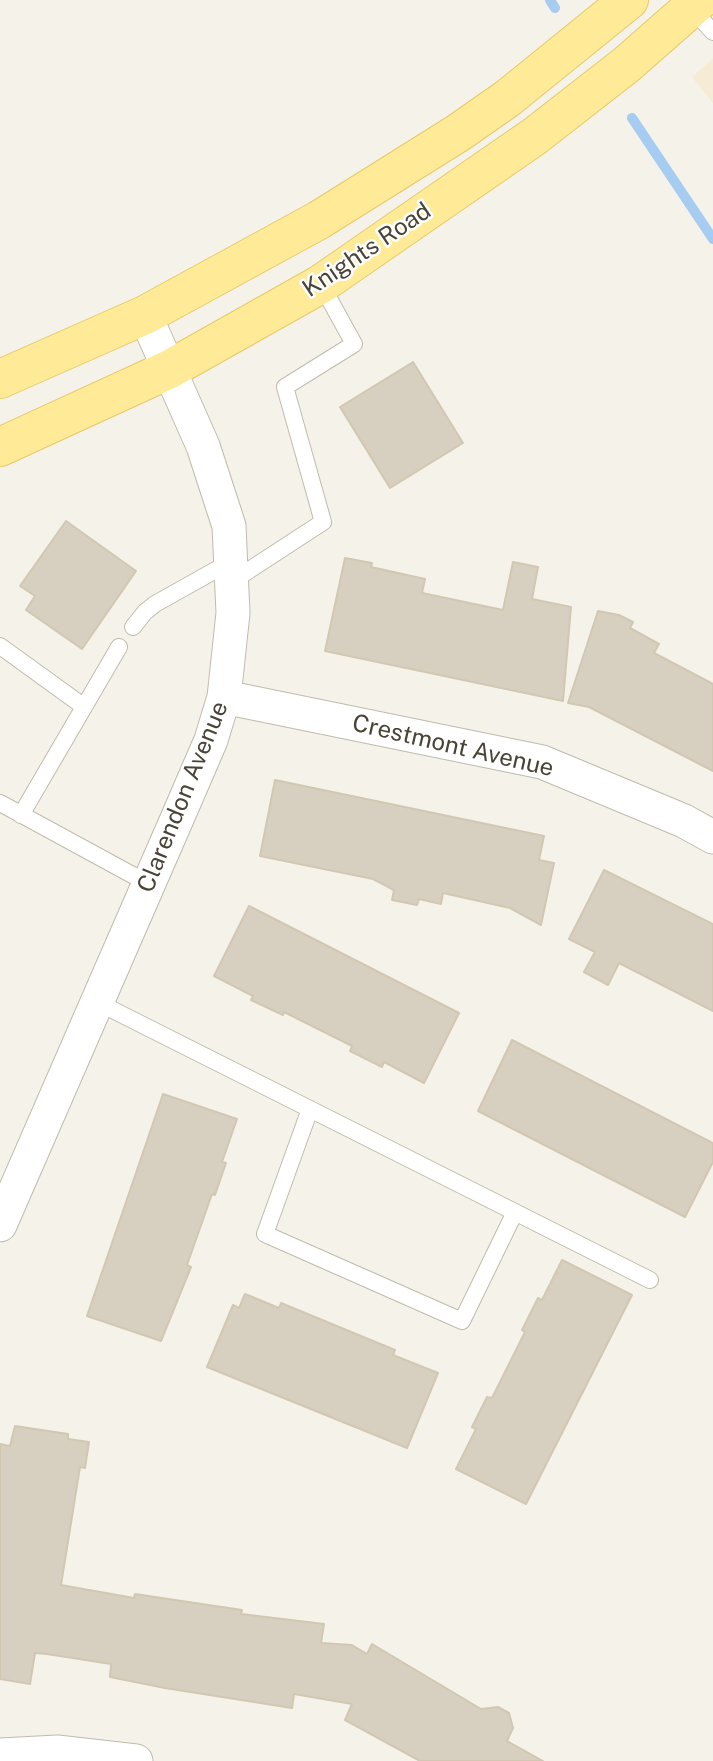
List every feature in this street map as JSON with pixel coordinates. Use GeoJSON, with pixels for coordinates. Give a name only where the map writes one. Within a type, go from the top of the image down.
{"type":"FeatureCollection","features":[{"type":"Feature","properties":{"kind":"main road","name":"Knights Road"},"geometry":{"type":"LineString","coordinates":[[0,379],[145,315],[319,220],[458,133],[553,64],[629,0]]}},
{"type":"Feature","properties":{"kind":"main road","name":"Knights Road"},"geometry":{"type":"LineString","coordinates":[[0,447],[170,369],[321,284],[545,129],[626,65],[701,13]]}},
{"type":"Feature","properties":{"kind":"street","name":"Clarendon Avenue"},"geometry":{"type":"LineString","coordinates":[[0,1225],[211,740],[224,697],[233,613],[229,526],[203,446],[145,315]]}},
{"type":"Feature","properties":{"kind":"street","name":"Crestmont Avenue"},"geometry":{"type":"LineString","coordinates":[[224,697],[542,762],[684,821],[713,837]]}},
{"type":"Feature","properties":{"kind":"street"},"geometry":{"type":"LineString","coordinates":[[0,1755],[57,1752],[136,1761]]}},
{"type":"Feature","properties":{"kind":"lane"},"geometry":{"type":"LineString","coordinates":[[133,627],[155,604],[231,572],[323,522],[285,387],[354,344],[321,284]]}},
{"type":"Feature","properties":{"kind":"lane"},"geometry":{"type":"LineString","coordinates":[[0,646],[83,706]]}},
{"type":"Feature","properties":{"kind":"lane"},"geometry":{"type":"LineString","coordinates":[[21,815],[119,647]]}},
{"type":"Feature","properties":{"kind":"lane"},"geometry":{"type":"LineString","coordinates":[[0,803],[149,884]]}},
{"type":"Feature","properties":{"kind":"lane"},"geometry":{"type":"LineString","coordinates":[[97,1002],[650,1280]]}},
{"type":"Feature","properties":{"kind":"lane"},"geometry":{"type":"LineString","coordinates":[[310,1109],[265,1234],[461,1321],[515,1212]]}},
{"type":"Feature","properties":{"kind":"shaded area"},"geometry":{"type":"Polygon","coordinates":[[[713,58],[713,103],[692,77],[713,58]]]}},
{"type":"Feature","properties":{"kind":"building"},"geometry":{"type":"Polygon","coordinates":[[[413,362],[463,443],[390,488],[340,407],[413,362]]]}},
{"type":"Feature","properties":{"kind":"building"},"geometry":{"type":"Polygon","coordinates":[[[66,521],[136,571],[82,649],[26,610],[35,596],[20,586],[66,521]]]}},
{"type":"Feature","properties":{"kind":"building"},"geometry":{"type":"Polygon","coordinates":[[[345,558],[372,563],[371,567],[425,579],[422,593],[503,610],[513,562],[538,567],[532,599],[571,607],[563,701],[325,651],[345,558]]]}},
{"type":"Feature","properties":{"kind":"building"},"geometry":{"type":"Polygon","coordinates":[[[598,611],[619,615],[633,622],[630,628],[659,644],[654,653],[713,684],[713,771],[589,707],[568,703],[598,611]]]}},
{"type":"Feature","properties":{"kind":"building"},"geometry":{"type":"Polygon","coordinates":[[[275,780],[544,836],[539,860],[554,863],[541,925],[510,908],[443,893],[441,904],[419,899],[417,905],[392,900],[394,890],[373,879],[260,856],[275,780]]]}},
{"type":"Feature","properties":{"kind":"building"},"geometry":{"type":"Polygon","coordinates":[[[604,870],[713,924],[713,1011],[619,963],[608,985],[584,972],[595,952],[569,939],[604,870]]]}},
{"type":"Feature","properties":{"kind":"building"},"geometry":{"type":"Polygon","coordinates":[[[249,906],[459,1013],[424,1083],[384,1062],[382,1067],[350,1051],[352,1046],[284,1012],[283,1015],[251,1000],[253,996],[214,976],[249,906]]]}},
{"type":"Feature","properties":{"kind":"building"},"geometry":{"type":"Polygon","coordinates":[[[512,1040],[713,1143],[713,1162],[685,1217],[478,1111],[512,1040]]]}},
{"type":"Feature","properties":{"kind":"building"},"geometry":{"type":"Polygon","coordinates":[[[163,1094],[237,1119],[222,1162],[226,1163],[187,1265],[191,1267],[161,1341],[87,1316],[163,1094]]]}},
{"type":"Feature","properties":{"kind":"building"},"geometry":{"type":"Polygon","coordinates":[[[562,1260],[632,1295],[526,1504],[456,1469],[476,1429],[472,1427],[487,1397],[492,1398],[525,1332],[522,1330],[538,1298],[542,1300],[562,1260]]]}},
{"type":"Feature","properties":{"kind":"building"},"geometry":{"type":"Polygon","coordinates":[[[245,1294],[279,1308],[281,1303],[395,1350],[393,1355],[438,1373],[407,1448],[207,1367],[233,1305],[239,1308],[245,1294]]]}},
{"type":"Feature","properties":{"kind":"building"},"geometry":{"type":"Polygon","coordinates":[[[15,1426],[68,1434],[68,1439],[89,1442],[85,1468],[80,1467],[61,1585],[134,1598],[135,1594],[242,1610],[241,1614],[324,1624],[321,1643],[352,1645],[367,1654],[372,1644],[481,1709],[498,1707],[509,1713],[513,1728],[507,1741],[543,1761],[420,1761],[345,1720],[352,1704],[294,1694],[292,1708],[165,1688],[110,1677],[111,1664],[47,1654],[35,1653],[30,1684],[0,1679],[0,1444],[10,1446],[15,1426]]]}},
{"type":"Feature","properties":{"kind":"waterway"},"geometry":{"type":"LineString","coordinates":[[550,0],[555,8]]}},
{"type":"Feature","properties":{"kind":"waterway"},"geometry":{"type":"LineString","coordinates":[[632,118],[713,239]]}}]}
